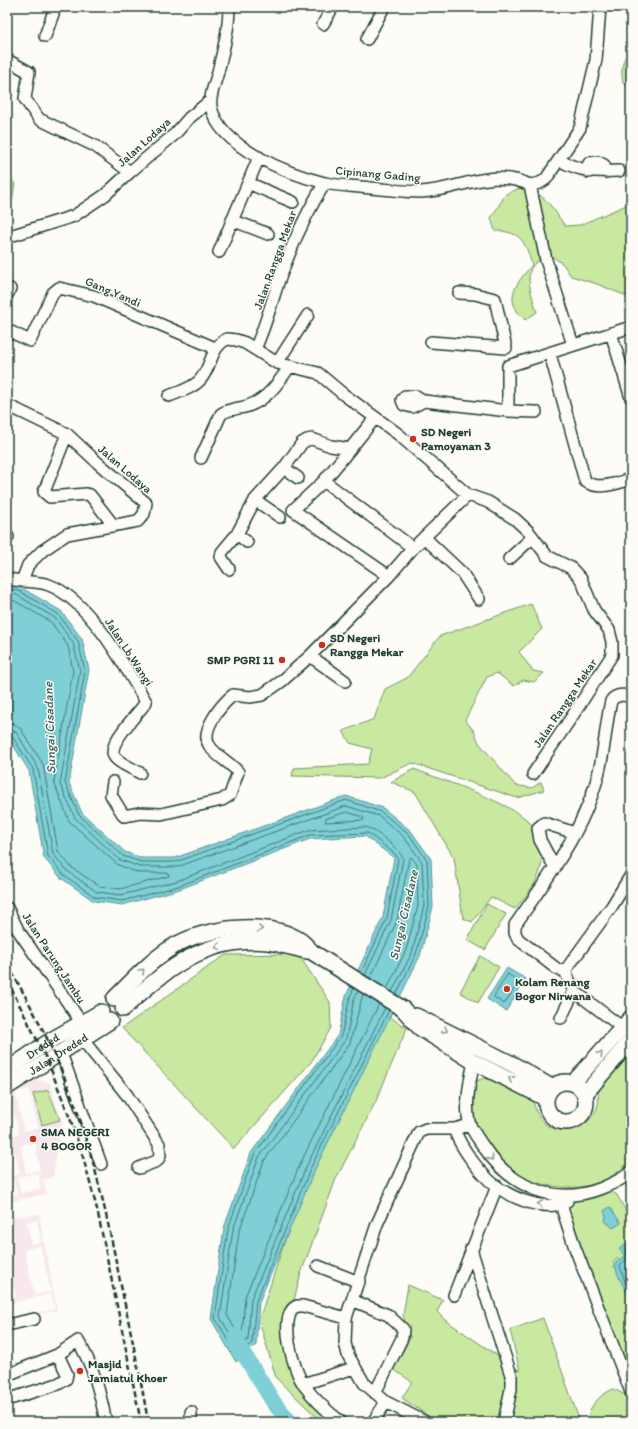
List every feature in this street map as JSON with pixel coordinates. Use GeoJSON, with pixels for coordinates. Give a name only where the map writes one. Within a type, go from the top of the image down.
{"type":"FeatureCollection","features":[{"type":"Feature","properties":{"kind":"street"},"geometry":{"type":"LineString","coordinates":[[45,36],[54,14],[54,7]]}},
{"type":"Feature","properties":{"kind":"street"},"geometry":{"type":"LineString","coordinates":[[210,101],[225,43],[229,7]]}},
{"type":"Feature","properties":{"kind":"street"},"geometry":{"type":"LineString","coordinates":[[320,7],[332,8],[322,24]]}},
{"type":"Feature","properties":{"kind":"street"},"geometry":{"type":"LineString","coordinates":[[367,39],[384,7]]}},
{"type":"Feature","properties":{"kind":"street"},"geometry":{"type":"LineString","coordinates":[[573,345],[546,260],[530,185],[540,183],[546,179],[577,136],[586,109],[596,60],[600,7]]}},
{"type":"Feature","properties":{"kind":"street"},"geometry":{"type":"LineString","coordinates":[[7,60],[29,72],[26,99],[39,118],[95,146],[130,172]]}},
{"type":"Feature","properties":{"kind":"street","name":"Cipinang Gading"},"geometry":{"type":"LineString","coordinates":[[210,101],[214,118],[222,129],[244,149],[259,157],[325,183],[420,192],[449,188],[494,177],[518,180],[530,185]]}},
{"type":"Feature","properties":{"kind":"street","name":"Jalan Lodaya"},"geometry":{"type":"LineString","coordinates":[[7,237],[74,216],[105,196],[130,172],[170,138],[189,118],[210,101]]}},
{"type":"Feature","properties":{"kind":"street"},"geometry":{"type":"LineString","coordinates":[[219,252],[259,157]]}},
{"type":"Feature","properties":{"kind":"street"},"geometry":{"type":"LineString","coordinates":[[559,160],[579,170],[589,172],[619,171]]}},
{"type":"Feature","properties":{"kind":"street"},"geometry":{"type":"LineString","coordinates":[[248,183],[292,202]]}},
{"type":"Feature","properties":{"kind":"street","name":"Jalan Rangga Mekar"},"geometry":{"type":"LineString","coordinates":[[254,349],[268,318],[278,283],[301,224],[325,183]]}},
{"type":"Feature","properties":{"kind":"street"},"geometry":{"type":"LineString","coordinates":[[232,220],[268,234]]}},
{"type":"Feature","properties":{"kind":"street","name":"Gang Yandi"},"geometry":{"type":"LineString","coordinates":[[7,330],[30,341],[53,293],[59,288],[94,296],[215,348]]}},
{"type":"Feature","properties":{"kind":"street"},"geometry":{"type":"LineString","coordinates":[[459,293],[475,294],[495,299],[506,348],[508,366],[508,412]]}},
{"type":"Feature","properties":{"kind":"street"},"geometry":{"type":"LineString","coordinates":[[277,363],[308,315]]}},
{"type":"Feature","properties":{"kind":"street"},"geometry":{"type":"LineString","coordinates":[[508,366],[550,354],[573,345],[631,327]]}},
{"type":"Feature","properties":{"kind":"street"},"geometry":{"type":"LineString","coordinates":[[611,333],[631,398]]}},
{"type":"Feature","properties":{"kind":"street","name":"Jalan Rangga Mekar"},"geometry":{"type":"LineString","coordinates":[[215,348],[228,339],[236,340],[277,363],[318,373],[425,456],[468,495],[488,502],[505,511],[523,525],[548,556],[576,572],[581,579],[594,610],[607,625],[612,642],[612,655],[605,668],[533,774]]}},
{"type":"Feature","properties":{"kind":"street"},"geometry":{"type":"LineString","coordinates":[[431,342],[506,348]]}},
{"type":"Feature","properties":{"kind":"street"},"geometry":{"type":"LineString","coordinates":[[169,396],[200,381],[210,362],[215,348]]}},
{"type":"Feature","properties":{"kind":"street"},"geometry":{"type":"LineString","coordinates":[[550,354],[585,481],[590,485],[597,486],[631,479]]}},
{"type":"Feature","properties":{"kind":"street"},"geometry":{"type":"LineString","coordinates":[[200,458],[221,414],[226,410],[248,406],[263,399],[290,366]]}},
{"type":"Feature","properties":{"kind":"street"},"geometry":{"type":"LineString","coordinates":[[424,401],[508,412],[536,412]]}},
{"type":"Feature","properties":{"kind":"street","name":"Jalan Lodaya"},"geometry":{"type":"LineString","coordinates":[[7,405],[67,434],[98,463],[146,503],[144,514],[138,521],[66,534],[42,551],[28,565],[22,581]]}},
{"type":"Feature","properties":{"kind":"street"},"geometry":{"type":"LineString","coordinates":[[375,418],[324,481],[293,510],[389,576]]}},
{"type":"Feature","properties":{"kind":"street"},"geometry":{"type":"LineString","coordinates":[[67,434],[44,492],[50,496],[90,495],[114,526]]}},
{"type":"Feature","properties":{"kind":"street"},"geometry":{"type":"LineString","coordinates":[[229,568],[222,560],[222,554],[237,534],[255,500],[307,440],[312,439],[331,446],[350,448]]}},
{"type":"Feature","properties":{"kind":"street"},"geometry":{"type":"LineString","coordinates":[[284,468],[298,478]]}},
{"type":"Feature","properties":{"kind":"street"},"geometry":{"type":"LineString","coordinates":[[324,481],[413,548]]}},
{"type":"Feature","properties":{"kind":"street"},"geometry":{"type":"LineString","coordinates":[[113,782],[111,795],[124,816],[140,813],[161,814],[222,800],[230,795],[238,774],[236,770],[209,746],[206,733],[220,709],[235,695],[250,697],[266,693],[310,656],[389,576],[413,548],[468,495]]}},
{"type":"Feature","properties":{"kind":"street"},"geometry":{"type":"LineString","coordinates":[[255,500],[280,517]]}},
{"type":"Feature","properties":{"kind":"street"},"geometry":{"type":"LineString","coordinates":[[237,534],[247,542]]}},
{"type":"Feature","properties":{"kind":"street"},"geometry":{"type":"LineString","coordinates":[[424,537],[462,573],[479,599]]}},
{"type":"Feature","properties":{"kind":"street"},"geometry":{"type":"LineString","coordinates":[[509,559],[533,537]]}},
{"type":"Feature","properties":{"kind":"street"},"geometry":{"type":"LineString","coordinates":[[7,580],[22,581]]}},
{"type":"Feature","properties":{"kind":"street","name":"Jalan Lb Wangi"},"geometry":{"type":"LineString","coordinates":[[22,581],[48,584],[67,596],[92,619],[119,656],[146,702],[119,738],[113,750],[113,754],[116,758],[140,773]]}},
{"type":"Feature","properties":{"kind":"street"},"geometry":{"type":"LineString","coordinates":[[310,656],[345,681]]}},
{"type":"Feature","properties":{"kind":"street"},"geometry":{"type":"LineString","coordinates":[[565,971],[558,969],[518,940],[515,933],[515,925],[555,868],[575,833],[590,800],[600,767],[611,701],[613,697],[620,695],[631,696]]}},
{"type":"Feature","properties":{"kind":"street"},"geometry":{"type":"LineString","coordinates":[[555,868],[540,840],[538,828],[544,823],[575,833]]}},
{"type":"Feature","properties":{"kind":"street"},"geometry":{"type":"LineString","coordinates":[[565,971],[612,906],[631,875]]}},
{"type":"Feature","properties":{"kind":"street","name":"Jalan Parung Jambu"},"geometry":{"type":"LineString","coordinates":[[7,908],[18,930],[58,986],[78,1029],[123,1090],[159,1144],[160,1156],[157,1161],[138,1168]]}},
{"type":"Feature","properties":{"kind":"street"},"geometry":{"type":"LineString","coordinates":[[118,1004],[104,1002],[105,1016],[118,1019],[118,1004],[148,965],[174,946],[189,939],[230,929],[267,929],[280,932],[301,941],[312,952],[407,1012],[425,1019],[514,1065],[548,1092]]}},
{"type":"Feature","properties":{"kind":"street"},"geometry":{"type":"LineString","coordinates":[[565,971],[569,985],[574,992],[628,1037]]}},
{"type":"Feature","properties":{"kind":"street"},"geometry":{"type":"LineString","coordinates":[[561,1018],[574,992]]}},
{"type":"Feature","properties":{"kind":"street"},"geometry":{"type":"LineString","coordinates":[[407,1012],[420,1028],[474,1062],[548,1092]]}},
{"type":"Feature","properties":{"kind":"street","name":"Dreded"},"geometry":{"type":"LineString","coordinates":[[7,1070],[78,1029],[105,1016]]}},
{"type":"Feature","properties":{"kind":"street","name":"Jalan Dreded"},"geometry":{"type":"LineString","coordinates":[[7,1087],[61,1054],[78,1029]]}},
{"type":"Feature","properties":{"kind":"street"},"geometry":{"type":"LineString","coordinates":[[573,1083],[628,1037]]}},
{"type":"Feature","properties":{"kind":"street"},"geometry":{"type":"LineString","coordinates":[[585,1094],[628,1037]]}},
{"type":"Feature","properties":{"kind":"street"},"geometry":{"type":"LineString","coordinates":[[61,1054],[101,1164]]}},
{"type":"Feature","properties":{"kind":"street"},"geometry":{"type":"LineString","coordinates":[[474,1062],[468,1092],[470,1125],[489,1156],[502,1170],[518,1183],[561,1200]]}},
{"type":"Feature","properties":{"kind":"street"},"geometry":{"type":"LineString","coordinates":[[562,1082],[573,1083],[578,1086],[585,1094],[586,1102],[585,1109],[581,1116],[568,1122],[560,1122],[553,1118],[545,1106],[548,1092],[562,1082]]}},
{"type":"Feature","properties":{"kind":"street"},"geometry":{"type":"LineString","coordinates":[[426,1422],[386,1402],[364,1383],[354,1368],[348,1355],[345,1344],[346,1318],[377,1224],[419,1132],[426,1129],[454,1129],[470,1125]]}},
{"type":"Feature","properties":{"kind":"street"},"geometry":{"type":"LineString","coordinates":[[454,1129],[460,1143],[496,1186],[518,1197],[540,1205],[596,1191],[630,1175]]}},
{"type":"Feature","properties":{"kind":"street"},"geometry":{"type":"LineString","coordinates":[[454,1295],[496,1186]]}},
{"type":"Feature","properties":{"kind":"street"},"geometry":{"type":"LineString","coordinates":[[561,1200],[575,1248],[631,1392]]}},
{"type":"Feature","properties":{"kind":"street"},"geometry":{"type":"LineString","coordinates":[[471,1249],[511,1375],[511,1389],[504,1422]]}},
{"type":"Feature","properties":{"kind":"street"},"geometry":{"type":"LineString","coordinates":[[318,1266],[359,1282]]}},
{"type":"Feature","properties":{"kind":"street"},"geometry":{"type":"LineString","coordinates":[[352,1300],[388,1315],[402,1329],[402,1338],[375,1394]]}},
{"type":"Feature","properties":{"kind":"street"},"geometry":{"type":"LineString","coordinates":[[341,1422],[303,1384],[288,1340],[287,1330],[294,1308],[303,1306],[346,1318]]}},
{"type":"Feature","properties":{"kind":"street"},"geometry":{"type":"LineString","coordinates":[[7,1325],[34,1319]]}},
{"type":"Feature","properties":{"kind":"street"},"geometry":{"type":"LineString","coordinates":[[7,1375],[58,1355],[78,1341],[91,1365],[97,1382],[106,1422]]}},
{"type":"Feature","properties":{"kind":"street"},"geometry":{"type":"LineString","coordinates":[[7,1395],[13,1398],[63,1381],[67,1375],[58,1355]]}},
{"type":"Feature","properties":{"kind":"street"},"geometry":{"type":"LineString","coordinates":[[303,1384],[354,1368]]}},
{"type":"Feature","properties":{"kind":"street"},"geometry":{"type":"LineString","coordinates":[[373,1422],[386,1402]]}},
{"type":"Feature","properties":{"kind":"shaded area","name":"SMA NEGERI 4 BOGOR"},"geometry":{"type":"Polygon","coordinates":[[[32,1078],[50,1083],[62,1122],[53,1177],[43,1180],[47,1194],[7,1202],[7,1197],[17,1194],[13,1177],[7,1179],[7,1177],[20,1174],[15,1152],[7,1154],[7,1152],[14,1150],[12,1141],[7,1142],[7,1137],[19,1134],[13,1111],[7,1112],[7,1096],[32,1078]],[[29,1089],[15,1092],[24,1131],[38,1128],[29,1089]],[[35,1142],[21,1145],[26,1173],[40,1170],[35,1142]],[[38,1173],[17,1177],[21,1193],[41,1189],[38,1173]]]}},
{"type":"Feature","properties":{"kind":"shaded area"},"geometry":{"type":"Polygon","coordinates":[[[39,1214],[57,1310],[7,1322],[7,1319],[55,1309],[51,1294],[7,1304],[7,1299],[16,1297],[10,1269],[7,1269],[7,1218],[39,1214]],[[37,1220],[27,1222],[31,1244],[41,1242],[37,1220]],[[40,1246],[24,1250],[35,1295],[51,1292],[40,1246]]]}},
{"type":"Feature","properties":{"kind":"green space"},"geometry":{"type":"Polygon","coordinates":[[[631,47],[631,88],[623,83],[622,68],[624,60],[631,47]]]}},
{"type":"Feature","properties":{"kind":"green space"},"geometry":{"type":"Polygon","coordinates":[[[7,175],[15,184],[11,205],[7,209],[7,175]]]}},
{"type":"Feature","properties":{"kind":"green space"},"geometry":{"type":"Polygon","coordinates":[[[520,188],[536,193],[547,201],[565,226],[580,225],[631,203],[631,298],[597,284],[571,276],[563,264],[553,257],[547,258],[538,261],[533,265],[530,271],[529,278],[531,292],[537,312],[525,320],[514,305],[513,298],[517,285],[532,265],[527,250],[521,239],[516,235],[504,231],[495,231],[491,218],[506,194],[520,188]]]}},
{"type":"Feature","properties":{"kind":"green space"},"geometry":{"type":"Polygon","coordinates":[[[531,604],[542,629],[519,652],[533,671],[544,673],[534,682],[523,680],[514,686],[497,673],[487,677],[465,720],[474,731],[479,743],[515,785],[532,788],[541,782],[544,790],[517,798],[412,763],[380,778],[292,776],[294,768],[368,764],[372,749],[350,743],[343,731],[374,719],[385,689],[407,678],[440,636],[531,604]]]}},
{"type":"Feature","properties":{"kind":"green space"},"geometry":{"type":"Polygon","coordinates":[[[414,769],[496,801],[525,818],[534,827],[539,837],[542,854],[540,871],[533,886],[515,909],[491,897],[472,922],[463,918],[454,858],[415,792],[391,782],[414,769]]]}},
{"type":"Feature","properties":{"kind":"green space"},"geometry":{"type":"Polygon","coordinates":[[[487,904],[506,914],[485,950],[467,940],[487,904]]]}},
{"type":"Feature","properties":{"kind":"green space"},"geometry":{"type":"Polygon","coordinates":[[[298,954],[330,1002],[331,1028],[311,1062],[234,1149],[122,1028],[225,955],[298,954]]]}},
{"type":"Feature","properties":{"kind":"green space"},"geometry":{"type":"Polygon","coordinates":[[[480,956],[499,967],[478,1003],[460,992],[480,956]]]}},
{"type":"Feature","properties":{"kind":"green space"},"geometry":{"type":"Polygon","coordinates":[[[388,1016],[407,1028],[376,1101],[336,1179],[301,1273],[285,1335],[303,1390],[338,1422],[322,1422],[276,1378],[259,1320],[296,1206],[388,1016]]]}},
{"type":"Feature","properties":{"kind":"green space"},"geometry":{"type":"Polygon","coordinates":[[[629,1056],[631,1058],[631,1161],[616,1173],[599,1183],[580,1187],[559,1187],[532,1181],[523,1177],[506,1165],[491,1148],[479,1130],[475,1121],[473,1101],[477,1081],[483,1078],[509,1085],[533,1100],[539,1117],[550,1127],[557,1130],[573,1129],[581,1126],[593,1115],[597,1108],[598,1090],[629,1056]]]}},
{"type":"Feature","properties":{"kind":"green space"},"geometry":{"type":"Polygon","coordinates":[[[48,1090],[60,1120],[42,1125],[33,1094],[48,1090]]]}},
{"type":"Feature","properties":{"kind":"green space"},"geometry":{"type":"Polygon","coordinates":[[[599,1192],[612,1192],[617,1195],[631,1220],[631,1245],[624,1260],[617,1259],[614,1261],[614,1267],[617,1269],[631,1294],[631,1379],[591,1282],[587,1260],[577,1243],[567,1216],[568,1207],[572,1201],[599,1192]]]}},
{"type":"Feature","properties":{"kind":"green space"},"geometry":{"type":"Polygon","coordinates":[[[408,1285],[443,1300],[437,1312],[445,1320],[520,1371],[510,1330],[543,1318],[580,1422],[437,1422],[402,1398],[412,1382],[393,1369],[410,1338],[403,1315],[408,1285]]]}},
{"type":"Feature","properties":{"kind":"green space"},"geometry":{"type":"Polygon","coordinates":[[[614,1389],[631,1398],[631,1422],[589,1422],[588,1417],[592,1406],[604,1394],[614,1389]]]}},
{"type":"Feature","properties":{"kind":"water"},"geometry":{"type":"Polygon","coordinates":[[[7,584],[20,587],[61,611],[82,639],[89,670],[69,783],[82,813],[125,852],[141,858],[175,858],[346,796],[383,808],[411,831],[431,859],[433,907],[420,956],[315,1169],[259,1302],[256,1345],[236,1362],[211,1319],[224,1228],[251,1153],[338,1035],[346,996],[383,917],[394,858],[365,836],[310,839],[180,889],[122,905],[94,901],[61,878],[44,858],[29,771],[7,735],[7,584]]]}},
{"type":"Feature","properties":{"kind":"water","name":"Kolam Renang Bogor Nirwana"},"geometry":{"type":"Polygon","coordinates":[[[507,968],[526,979],[506,1011],[487,999],[507,968]]]}},
{"type":"Feature","properties":{"kind":"water"},"geometry":{"type":"Polygon","coordinates":[[[610,1207],[621,1223],[613,1228],[605,1221],[606,1216],[604,1211],[610,1207]]]}},
{"type":"Feature","properties":{"kind":"water"},"geometry":{"type":"Polygon","coordinates":[[[631,1242],[631,1309],[627,1293],[616,1270],[616,1262],[623,1259],[624,1255],[619,1249],[631,1242]]]}},
{"type":"Feature","properties":{"kind":"waterway","name":"Sungai Cisadane"},"geometry":{"type":"LineString","coordinates":[[236,1336],[237,1343],[274,1403],[290,1422]]}},
{"type":"Feature","properties":{"kind":"railway"},"geometry":{"type":"LineString","coordinates":[[7,964],[51,1046],[67,1084],[86,1138],[101,1193],[138,1367],[148,1422]]}},
{"type":"Feature","properties":{"kind":"railway"},"geometry":{"type":"LineString","coordinates":[[7,980],[48,1062],[83,1157],[97,1209],[141,1422]]}},
{"type":"Feature","properties":{"kind":"place","name":"SD Negeri Pamoyanan 3"},"geometry":{"type":"Point","coordinates":[413,439]}},
{"type":"Feature","properties":{"kind":"place","name":"SD Negeri Rangga Mekar"},"geometry":{"type":"Point","coordinates":[322,645]}},
{"type":"Feature","properties":{"kind":"place","name":"SMP PGRI 11"},"geometry":{"type":"Point","coordinates":[282,660]}},
{"type":"Feature","properties":{"kind":"place","name":"Kolam Renang Bogor Nirwana"},"geometry":{"type":"Point","coordinates":[507,989]}},
{"type":"Feature","properties":{"kind":"place","name":"SMA NEGERI 4 BOGOR"},"geometry":{"type":"Point","coordinates":[33,1139]}},
{"type":"Feature","properties":{"kind":"place","name":"Masjid Jamiatul Khoer"},"geometry":{"type":"Point","coordinates":[80,1371]}}]}
